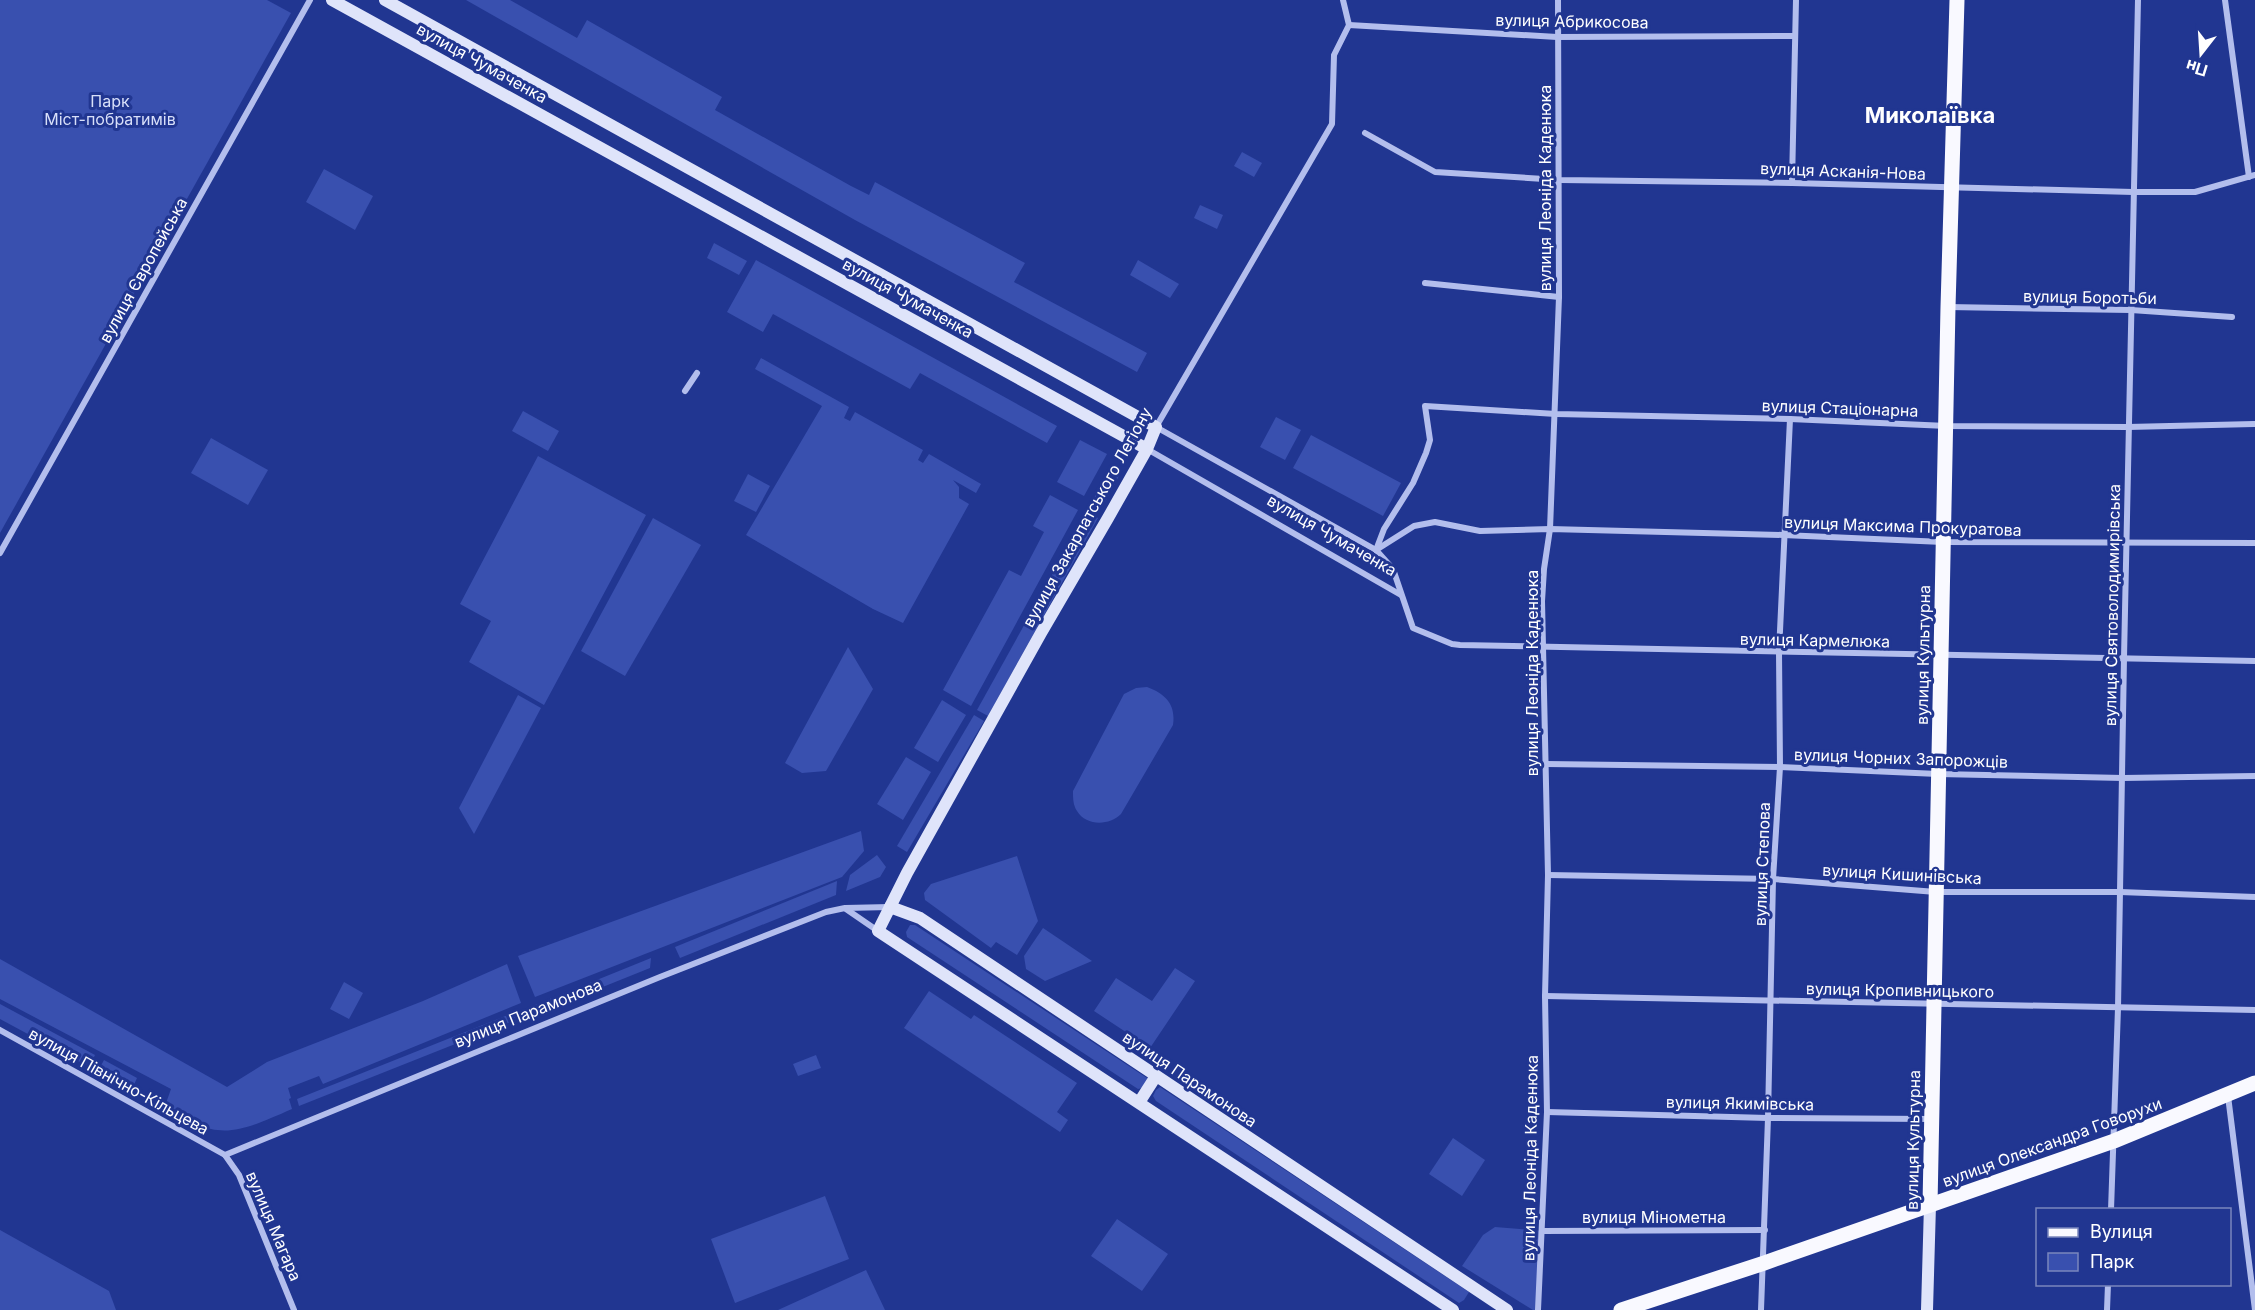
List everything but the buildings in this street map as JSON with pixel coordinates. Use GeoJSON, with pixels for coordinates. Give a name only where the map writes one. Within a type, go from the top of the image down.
{"type":"FeatureCollection","features":[{"type":"Feature","properties":{"kind":"main road","name":"вулиця Культурна"},"geometry":{"type":"LineString","coordinates":[[1930,1205],[1948,307],[1957,0]]}},
{"type":"Feature","properties":{"kind":"main road","name":"вулиця Олександра Говорухи"},"geometry":{"type":"LineString","coordinates":[[1621,1310],[1764,1263],[2114,1141],[2255,1083]]}},
{"type":"Feature","properties":{"kind":"street","name":"вулиця Європейська"},"geometry":{"type":"LineString","coordinates":[[0,553],[310,0]]}},
{"type":"Feature","properties":{"kind":"street","name":"вулиця Чумаченка"},"geometry":{"type":"LineString","coordinates":[[332,0],[1147,449],[1402,595]]}},
{"type":"Feature","properties":{"kind":"street","name":"вулиця Чумаченка"},"geometry":{"type":"LineString","coordinates":[[384,0],[1377,550],[1393,569],[1402,595]]}},
{"type":"Feature","properties":{"kind":"street"},"geometry":{"type":"LineString","coordinates":[[1342,0],[1349,25]]}},
{"type":"Feature","properties":{"kind":"street","name":"вулиця Леоніда Каденюка"},"geometry":{"type":"LineString","coordinates":[[1538,1310],[1547,1112],[1545,996],[1548,875],[1542,647],[1544,569],[1550,530],[1551,466],[1556,414],[1559,297],[1558,0]]}},
{"type":"Feature","properties":{"kind":"street"},"geometry":{"type":"LineString","coordinates":[[1792,183],[1796,0]]}},
{"type":"Feature","properties":{"kind":"street","name":"вулиця Святоволодимирівська"},"geometry":{"type":"LineString","coordinates":[[2111,1208],[2118,1008],[2138,0]]}},
{"type":"Feature","properties":{"kind":"street","name":"вулиця Асканія-Нова"},"geometry":{"type":"LineString","coordinates":[[1365,134],[1435,172],[1560,180],[2196,192],[2252,176],[2225,0]]}},
{"type":"Feature","properties":{"kind":"street","name":"вулиця Закарпатського Легіону"},"geometry":{"type":"LineString","coordinates":[[879,930],[918,853],[1147,449],[1156,427],[1332,124],[1334,55],[1349,25]]}},
{"type":"Feature","properties":{"kind":"street","name":"вулиця Абрикосова"},"geometry":{"type":"LineString","coordinates":[[1349,25],[1557,37],[1795,36]]}},
{"type":"Feature","properties":{"kind":"street"},"geometry":{"type":"LineString","coordinates":[[1425,283],[1559,297]]}},
{"type":"Feature","properties":{"kind":"street","name":"вулиця Боротьби"},"geometry":{"type":"LineString","coordinates":[[1948,307],[2131,309],[2232,317]]}},
{"type":"Feature","properties":{"kind":"street"},"geometry":{"type":"LineString","coordinates":[[685,391],[697,373]]}},
{"type":"Feature","properties":{"kind":"street","name":"вулиця Стаціонарна"},"geometry":{"type":"LineString","coordinates":[[1377,550],[1384,529],[1413,483],[1426,453],[1430,440],[1425,406],[1556,414],[1790,419],[1947,426],[2128,427],[2254,424]]}},
{"type":"Feature","properties":{"kind":"street","name":"вулиця Степова"},"geometry":{"type":"LineString","coordinates":[[1761,1310],[1772,1000],[1773,879],[1780,767],[1779,652],[1790,419]]}},
{"type":"Feature","properties":{"kind":"street","name":"вулиця Максима Прокуратова"},"geometry":{"type":"LineString","coordinates":[[1377,550],[1414,526],[1426,522],[1480,531],[1550,530],[1783,535],[1943,542],[2255,543]]}},
{"type":"Feature","properties":{"kind":"street","name":"вулиця Кармелюка"},"geometry":{"type":"LineString","coordinates":[[1402,595],[1413,628],[1452,644],[2255,661]]}},
{"type":"Feature","properties":{"kind":"street","name":"вулиця Чорних Запорожців"},"geometry":{"type":"LineString","coordinates":[[1546,764],[1780,767],[1938,774],[2123,778],[2255,776]]}},
{"type":"Feature","properties":{"kind":"street","name":"вулиця Кишинівська"},"geometry":{"type":"LineString","coordinates":[[1548,875],[1773,879],[1936,892],[2120,892],[2255,897]]}},
{"type":"Feature","properties":{"kind":"street"},"geometry":{"type":"LineString","coordinates":[[845,908],[1453,1310]]}},
{"type":"Feature","properties":{"kind":"street","name":"вулиця Парамонова"},"geometry":{"type":"LineString","coordinates":[[225,1155],[667,974],[826,912],[845,908],[890,908],[920,918],[1507,1310]]}},
{"type":"Feature","properties":{"kind":"street","name":"вулиця Кропивницького"},"geometry":{"type":"LineString","coordinates":[[1545,996],[2255,1010]]}},
{"type":"Feature","properties":{"kind":"street","name":"вулиця Північно-Кільцева"},"geometry":{"type":"LineString","coordinates":[[0,1030],[225,1155]]}},
{"type":"Feature","properties":{"kind":"street"},"geometry":{"type":"LineString","coordinates":[[1140,1101],[1156,1076]]}},
{"type":"Feature","properties":{"kind":"street"},"geometry":{"type":"LineString","coordinates":[[2228,1094],[2254,1310]]}},
{"type":"Feature","properties":{"kind":"street","name":"вулиця Якимівська"},"geometry":{"type":"LineString","coordinates":[[1547,1112],[1768,1118],[1932,1119]]}},
{"type":"Feature","properties":{"kind":"street","name":"вулиця Магара"},"geometry":{"type":"LineString","coordinates":[[225,1155],[238,1174],[294,1310]]}},
{"type":"Feature","properties":{"kind":"street","name":"вулиця Культурна"},"geometry":{"type":"LineString","coordinates":[[1927,1310],[1930,1205]]}},
{"type":"Feature","properties":{"kind":"street","name":"вулиця Мінометна"},"geometry":{"type":"LineString","coordinates":[[1543,1231],[1765,1230]]}},
{"type":"Feature","properties":{"kind":"street"},"geometry":{"type":"LineString","coordinates":[[2107,1310],[2108,1286]]}},
{"type":"Feature","properties":{"kind":"green space","name":"Парк Міст-побратимів"},"geometry":{"type":"Polygon","coordinates":[[[0,0],[267,0],[291,13],[0,533],[0,0]]]}},
{"type":"Feature","properties":{"kind":"green space"},"geometry":{"type":"Polygon","coordinates":[[[466,0],[510,0],[577,38],[587,20],[722,97],[715,110],[851,186],[869,195],[875,182],[1025,263],[1014,282],[1147,353],[1137,372],[855,220],[466,0]]]}},
{"type":"Feature","properties":{"kind":"green space"},"geometry":{"type":"Polygon","coordinates":[[[1242,152],[1262,163],[1254,177],[1234,166],[1242,152]]]}},
{"type":"Feature","properties":{"kind":"green space"},"geometry":{"type":"Polygon","coordinates":[[[324,169],[373,196],[355,230],[306,202],[324,169]]]}},
{"type":"Feature","properties":{"kind":"green space"},"geometry":{"type":"Polygon","coordinates":[[[1200,205],[1223,215],[1217,229],[1194,218],[1200,205]]]}},
{"type":"Feature","properties":{"kind":"green space"},"geometry":{"type":"Polygon","coordinates":[[[714,243],[747,261],[739,275],[707,258],[714,243]]]}},
{"type":"Feature","properties":{"kind":"green space"},"geometry":{"type":"Polygon","coordinates":[[[756,260],[1057,426],[1047,443],[920,373],[910,389],[773,314],[763,332],[727,312],[756,260]]]}},
{"type":"Feature","properties":{"kind":"green space"},"geometry":{"type":"Polygon","coordinates":[[[1138,260],[1179,284],[1170,298],[1130,275],[1138,260]]]}},
{"type":"Feature","properties":{"kind":"green space"},"geometry":{"type":"Polygon","coordinates":[[[761,358],[849,407],[844,418],[850,421],[855,412],[923,450],[918,460],[923,463],[929,454],[981,484],[976,493],[953,480],[959,487],[959,498],[969,504],[903,623],[873,609],[746,535],[822,406],[755,369],[761,358]]]}},
{"type":"Feature","properties":{"kind":"green space"},"geometry":{"type":"Polygon","coordinates":[[[523,411],[559,431],[548,451],[512,431],[523,411]]]}},
{"type":"Feature","properties":{"kind":"green space"},"geometry":{"type":"Polygon","coordinates":[[[1276,417],[1301,430],[1285,460],[1260,447],[1276,417]]]}},
{"type":"Feature","properties":{"kind":"green space"},"geometry":{"type":"Polygon","coordinates":[[[1311,435],[1401,483],[1383,516],[1293,468],[1311,435]]]}},
{"type":"Feature","properties":{"kind":"green space"},"geometry":{"type":"Polygon","coordinates":[[[211,438],[268,470],[248,505],[191,473],[211,438]]]}},
{"type":"Feature","properties":{"kind":"green space"},"geometry":{"type":"Polygon","coordinates":[[[1080,440],[1107,454],[1084,496],[1057,482],[1080,440]]]}},
{"type":"Feature","properties":{"kind":"green space"},"geometry":{"type":"Polygon","coordinates":[[[538,456],[646,515],[544,705],[469,662],[491,621],[460,604],[538,456]]]}},
{"type":"Feature","properties":{"kind":"green space"},"geometry":{"type":"Polygon","coordinates":[[[1111,466],[1121,472],[1104,504],[1094,498],[1111,466]]]}},
{"type":"Feature","properties":{"kind":"green space"},"geometry":{"type":"Polygon","coordinates":[[[748,474],[770,486],[756,512],[734,501],[748,474]]]}},
{"type":"Feature","properties":{"kind":"green space"},"geometry":{"type":"Polygon","coordinates":[[[1050,495],[1078,510],[971,706],[943,690],[1009,570],[1021,576],[1044,532],[1033,526],[1050,495]]]}},
{"type":"Feature","properties":{"kind":"green space"},"geometry":{"type":"Polygon","coordinates":[[[1087,512],[1098,518],[988,716],[977,710],[1087,512]]]}},
{"type":"Feature","properties":{"kind":"green space"},"geometry":{"type":"Polygon","coordinates":[[[653,518],[701,545],[625,676],[581,651],[653,518]]]}},
{"type":"Feature","properties":{"kind":"green space"},"geometry":{"type":"Polygon","coordinates":[[[848,647],[873,689],[826,771],[802,773],[785,763],[848,647]]]}},
{"type":"Feature","properties":{"kind":"green space"},"geometry":{"type":"Polygon","coordinates":[[[1147,687],[1160,693],[1168,701],[1173,712],[1173,725],[1121,814],[1110,821],[1092,822],[1081,816],[1076,809],[1073,791],[1124,694],[1136,688],[1147,687]]]}},
{"type":"Feature","properties":{"kind":"green space"},"geometry":{"type":"Polygon","coordinates":[[[518,695],[541,708],[474,834],[459,808],[518,695]]]}},
{"type":"Feature","properties":{"kind":"green space"},"geometry":{"type":"Polygon","coordinates":[[[942,700],[966,715],[938,762],[914,748],[942,700]]]}},
{"type":"Feature","properties":{"kind":"green space"},"geometry":{"type":"Polygon","coordinates":[[[974,715],[984,721],[907,852],[897,846],[974,715]]]}},
{"type":"Feature","properties":{"kind":"green space"},"geometry":{"type":"Polygon","coordinates":[[[906,757],[931,772],[903,820],[877,804],[906,757]]]}},
{"type":"Feature","properties":{"kind":"green space"},"geometry":{"type":"Polygon","coordinates":[[[861,831],[864,851],[842,877],[535,997],[518,956],[861,831]]]}},
{"type":"Feature","properties":{"kind":"green space"},"geometry":{"type":"Polygon","coordinates":[[[877,855],[886,867],[880,877],[846,891],[850,875],[877,855]]]}},
{"type":"Feature","properties":{"kind":"green space"},"geometry":{"type":"Polygon","coordinates":[[[1017,856],[1038,921],[1017,955],[996,942],[991,948],[925,900],[924,893],[931,884],[1017,856]]]}},
{"type":"Feature","properties":{"kind":"green space"},"geometry":{"type":"Polygon","coordinates":[[[837,881],[836,895],[680,958],[675,947],[837,881]]]}},
{"type":"Feature","properties":{"kind":"green space"},"geometry":{"type":"Polygon","coordinates":[[[910,925],[915,925],[1147,1078],[1147,1082],[1138,1089],[907,937],[906,932],[910,925]]]}},
{"type":"Feature","properties":{"kind":"green space"},"geometry":{"type":"Polygon","coordinates":[[[1043,928],[1092,961],[1045,981],[1026,969],[1024,956],[1043,928]]]}},
{"type":"Feature","properties":{"kind":"green space"},"geometry":{"type":"Polygon","coordinates":[[[651,958],[650,968],[538,1013],[535,1005],[651,958]]]}},
{"type":"Feature","properties":{"kind":"green space"},"geometry":{"type":"Polygon","coordinates":[[[0,959],[227,1087],[267,1062],[423,1001],[507,964],[521,1003],[323,1084],[319,1076],[288,1088],[292,1109],[273,1117],[241,1128],[214,1130],[183,1118],[165,1106],[171,1089],[0,999],[0,959]]]}},
{"type":"Feature","properties":{"kind":"green space"},"geometry":{"type":"Polygon","coordinates":[[[1175,968],[1195,981],[1150,1048],[1094,1011],[1116,978],[1152,1001],[1175,968]]]}},
{"type":"Feature","properties":{"kind":"green space"},"geometry":{"type":"Polygon","coordinates":[[[344,982],[363,993],[349,1019],[330,1009],[344,982]]]}},
{"type":"Feature","properties":{"kind":"green space"},"geometry":{"type":"Polygon","coordinates":[[[929,991],[971,1019],[974,1015],[1077,1083],[1057,1112],[1068,1120],[1060,1132],[904,1028],[929,991]]]}},
{"type":"Feature","properties":{"kind":"green space"},"geometry":{"type":"Polygon","coordinates":[[[0,1004],[95,1055],[89,1067],[0,1019],[0,1004]]]}},
{"type":"Feature","properties":{"kind":"green space"},"geometry":{"type":"Polygon","coordinates":[[[518,1011],[521,1018],[299,1106],[297,1099],[518,1011]]]}},
{"type":"Feature","properties":{"kind":"green space"},"geometry":{"type":"Polygon","coordinates":[[[816,1055],[821,1068],[798,1076],[793,1064],[816,1055]]]}},
{"type":"Feature","properties":{"kind":"green space"},"geometry":{"type":"Polygon","coordinates":[[[104,1060],[137,1078],[132,1089],[98,1071],[104,1060]]]}},
{"type":"Feature","properties":{"kind":"green space"},"geometry":{"type":"Polygon","coordinates":[[[1160,1087],[1469,1292],[1464,1300],[1459,1303],[1156,1101],[1153,1096],[1160,1087]]]}},
{"type":"Feature","properties":{"kind":"green space"},"geometry":{"type":"Polygon","coordinates":[[[1453,1138],[1485,1160],[1462,1196],[1429,1174],[1453,1138]]]}},
{"type":"Feature","properties":{"kind":"green space"},"geometry":{"type":"Polygon","coordinates":[[[825,1196],[849,1259],[735,1303],[711,1239],[825,1196]]]}},
{"type":"Feature","properties":{"kind":"green space"},"geometry":{"type":"Polygon","coordinates":[[[1117,1219],[1168,1254],[1142,1291],[1091,1256],[1117,1219]]]}},
{"type":"Feature","properties":{"kind":"green space"},"geometry":{"type":"Polygon","coordinates":[[[1495,1227],[1543,1231],[1538,1310],[1533,1310],[1462,1266],[1483,1235],[1495,1227]]]}},
{"type":"Feature","properties":{"kind":"green space"},"geometry":{"type":"Polygon","coordinates":[[[0,1230],[109,1291],[116,1310],[0,1310],[0,1230]]]}},
{"type":"Feature","properties":{"kind":"green space"},"geometry":{"type":"Polygon","coordinates":[[[866,1270],[885,1310],[778,1310],[866,1270]]]}},
{"type":"Feature","properties":{"kind":"district","name":"Миколаївка"},"geometry":{"type":"Point","coordinates":[1930,115]}}]}
